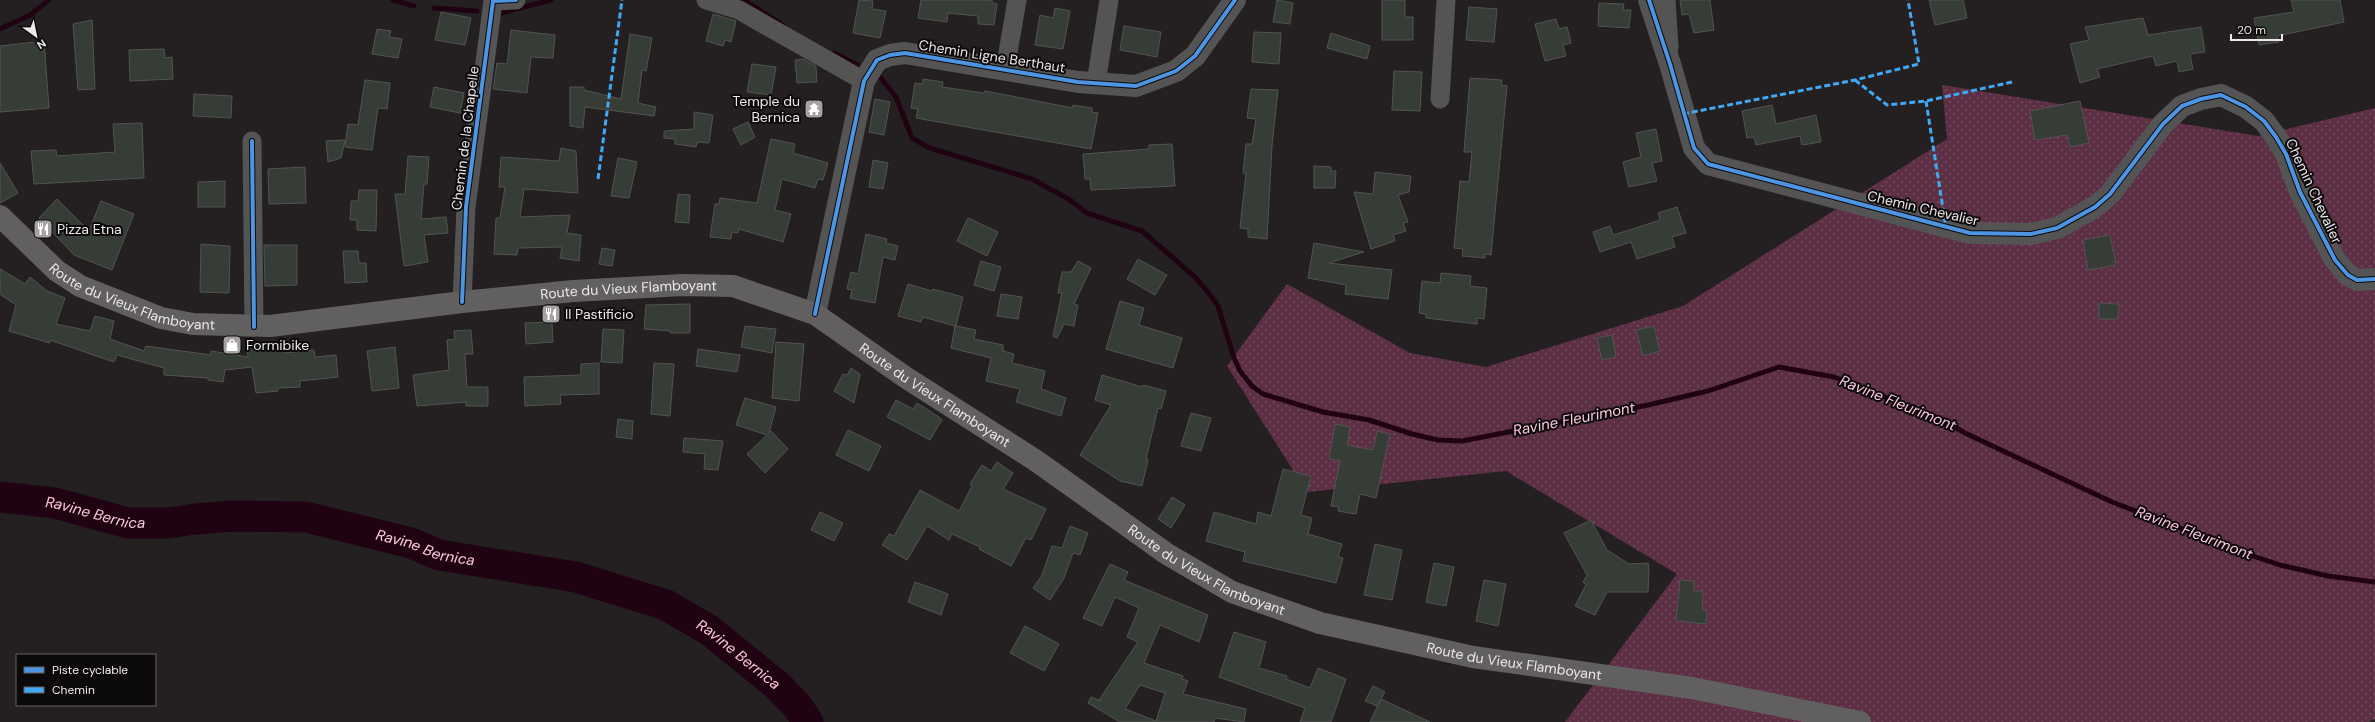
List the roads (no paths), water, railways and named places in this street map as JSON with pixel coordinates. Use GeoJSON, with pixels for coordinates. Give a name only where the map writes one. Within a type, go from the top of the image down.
{"type":"FeatureCollection","features":[{"type":"Feature","properties":{"kind":"main road","name":"Route du Vieux Flamboyant"},"geometry":{"type":"LineString","coordinates":[[0,216],[57,271],[80,286],[161,318],[193,324],[254,327],[462,302],[573,291],[682,285],[733,286],[815,314],[905,376],[1035,460],[1167,554],[1232,592],[1320,623],[1473,658],[1692,688],[1759,700],[1860,722]]}},
{"type":"Feature","properties":{"kind":"street","name":"Chemin de la Chapelle"},"geometry":{"type":"LineString","coordinates":[[462,302],[466,207],[493,1],[516,0]]}},
{"type":"Feature","properties":{"kind":"street"},"geometry":{"type":"LineString","coordinates":[[706,0],[739,10],[864,81]]}},
{"type":"Feature","properties":{"kind":"street"},"geometry":{"type":"LineString","coordinates":[[1006,70],[1017,0]]}},
{"type":"Feature","properties":{"kind":"street"},"geometry":{"type":"LineString","coordinates":[[1096,83],[1109,0]]}},
{"type":"Feature","properties":{"kind":"street","name":"Chemin Ligne Berthaut"},"geometry":{"type":"LineString","coordinates":[[815,314],[864,81],[877,60],[905,53],[1096,83],[1136,86],[1176,71],[1195,56],[1235,0]]}},
{"type":"Feature","properties":{"kind":"street"},"geometry":{"type":"LineString","coordinates":[[1440,99],[1446,0]]}},
{"type":"Feature","properties":{"kind":"street","name":"Chemin Chevalier"},"geometry":{"type":"LineString","coordinates":[[1649,0],[1670,64],[1694,148],[1708,164],[1970,233],[2031,234],[2057,228],[2095,207],[2110,194],[2163,124],[2182,106],[2201,99],[2221,95],[2246,107],[2264,121],[2276,137],[2286,154],[2300,192],[2335,260],[2348,275],[2357,280],[2375,280]]}},
{"type":"Feature","properties":{"kind":"street"},"geometry":{"type":"LineString","coordinates":[[1666,0],[1670,64]]}},
{"type":"Feature","properties":{"kind":"street"},"geometry":{"type":"LineString","coordinates":[[252,141],[254,327]]}},
{"type":"Feature","properties":{"kind":"waterway","name":"Ravine Fleurimont"},"geometry":{"type":"LineString","coordinates":[[0,29],[30,15],[49,0]]}},
{"type":"Feature","properties":{"kind":"waterway","name":"Ravine Fleurimont"},"geometry":{"type":"LineString","coordinates":[[393,0],[414,6]]}},
{"type":"Feature","properties":{"kind":"waterway","name":"Ravine Fleurimont"},"geometry":{"type":"LineString","coordinates":[[501,13],[551,0]]}},
{"type":"Feature","properties":{"kind":"waterway","name":"Ravine Fleurimont"},"geometry":{"type":"LineString","coordinates":[[744,0],[783,25]]}},
{"type":"Feature","properties":{"kind":"waterway","name":"Ravine Fleurimont"},"geometry":{"type":"LineString","coordinates":[[434,8],[477,11]]}},
{"type":"Feature","properties":{"kind":"waterway","name":"Ravine Fleurimont"},"geometry":{"type":"LineString","coordinates":[[834,53],[857,65]]}},
{"type":"Feature","properties":{"kind":"waterway","name":"Ravine Fleurimont"},"geometry":{"type":"LineString","coordinates":[[880,77],[896,97],[912,138],[930,148],[1032,179],[1070,200],[1087,213],[1142,231],[1195,277],[1208,292],[1218,306],[1234,358],[1240,371],[1252,386],[1263,394],[1323,412],[1369,420],[1412,434],[1438,440],[1462,441],[1648,405],[1708,391],[1779,367],[1834,377],[1943,420],[1965,433],[2112,502],[2256,557],[2280,565],[2328,576],[2375,582]]}},
{"type":"Feature","properties":{"kind":"waterway","name":"Ravine Bernica"},"geometry":{"type":"LineString","coordinates":[[0,497],[55,503],[128,523],[169,523],[233,516],[306,517],[411,543],[439,555],[576,577],[666,605],[709,630],[778,686],[798,707],[808,722]]}},
{"type":"Feature","properties":{"kind":"place","name":"Temple du Bernica"},"geometry":{"type":"Point","coordinates":[814,109]}},
{"type":"Feature","properties":{"kind":"place","name":"Pizza Etna"},"geometry":{"type":"Point","coordinates":[43,229]}},
{"type":"Feature","properties":{"kind":"place","name":"Il Pastificio"},"geometry":{"type":"Point","coordinates":[551,314]}},
{"type":"Feature","properties":{"kind":"place","name":"Formibike"},"geometry":{"type":"Point","coordinates":[232,345]}}]}
